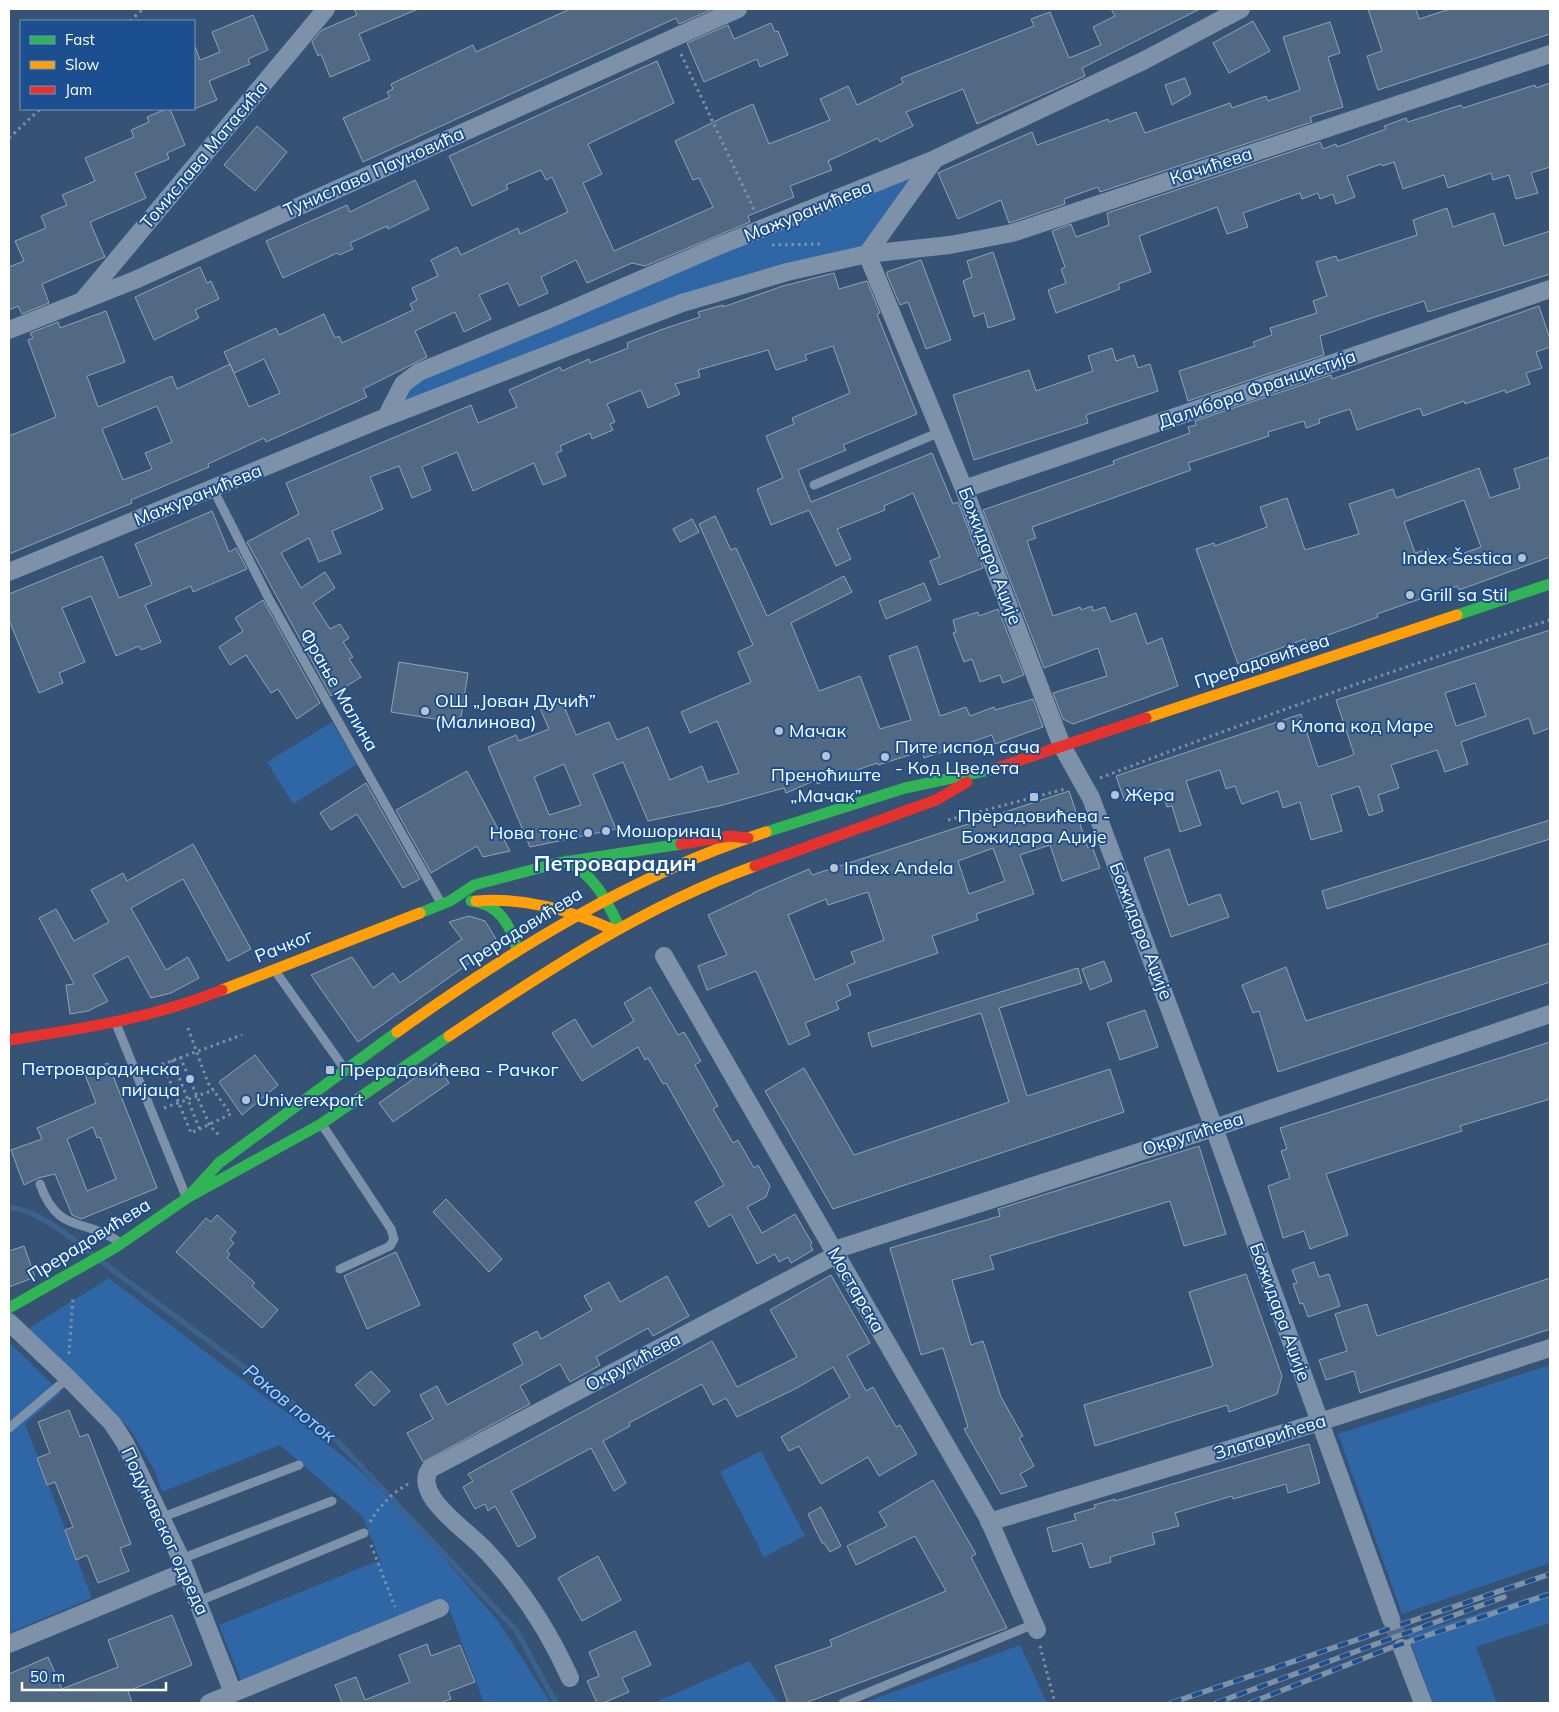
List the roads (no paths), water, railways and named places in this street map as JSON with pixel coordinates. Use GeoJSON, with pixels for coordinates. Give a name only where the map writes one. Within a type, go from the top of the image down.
{"type":"FeatureCollection","features":[{"type":"Feature","properties":{"kind":"main road","name":"Прерадовићева"},"geometry":{"type":"LineString","coordinates":[[186,1198],[220,1163],[382,1042],[517,949],[604,899],[685,862],[748,838],[905,788],[984,772],[1550,584]]}},
{"type":"Feature","properties":{"kind":"main road","name":"Прерадовићева"},"geometry":{"type":"LineString","coordinates":[[9,1308],[119,1245],[186,1198],[321,1124],[513,993],[617,929],[716,880],[936,800],[984,772]]}},
{"type":"Feature","properties":{"kind":"main road","name":"Рачког"},"geometry":{"type":"LineString","coordinates":[[9,1040],[116,1023],[180,1006],[446,902],[474,886],[566,861],[730,836],[748,838]]}},
{"type":"Feature","properties":{"kind":"main road"},"geometry":{"type":"LineString","coordinates":[[566,861],[580,866],[589,874],[604,899],[617,929]]}},
{"type":"Feature","properties":{"kind":"main road"},"geometry":{"type":"LineString","coordinates":[[446,902],[500,898],[518,900],[578,914],[617,929]]}},
{"type":"Feature","properties":{"kind":"main road"},"geometry":{"type":"LineString","coordinates":[[476,901],[495,908],[501,914],[512,931],[517,949]]}},
{"type":"Feature","properties":{"kind":"street","name":"Томислава Матасића"},"geometry":{"type":"LineString","coordinates":[[81,302],[326,9]]}},
{"type":"Feature","properties":{"kind":"street","name":"Тунислава Пауновића"},"geometry":{"type":"LineString","coordinates":[[9,330],[81,302],[738,9]]}},
{"type":"Feature","properties":{"kind":"street","name":"Мажуранићева"},"geometry":{"type":"LineString","coordinates":[[386,417],[403,384],[415,373],[764,237],[1143,61],[1241,9]]}},
{"type":"Feature","properties":{"kind":"street","name":"Качићева"},"geometry":{"type":"LineString","coordinates":[[866,254],[950,245],[1018,231],[1550,54]]}},
{"type":"Feature","properties":{"kind":"street"},"geometry":{"type":"LineString","coordinates":[[866,254],[935,159]]}},
{"type":"Feature","properties":{"kind":"street","name":"Мажуранићева"},"geometry":{"type":"LineString","coordinates":[[9,572],[386,417],[682,303],[787,272],[866,254]]}},
{"type":"Feature","properties":{"kind":"street","name":"Божидара Аџије"},"geometry":{"type":"LineString","coordinates":[[866,254],[964,489],[1062,746],[1091,798],[1214,1128],[1391,1619]]}},
{"type":"Feature","properties":{"kind":"street","name":"Далибора Францистија"},"geometry":{"type":"LineString","coordinates":[[964,489],[1550,289]]}},
{"type":"Feature","properties":{"kind":"street","name":"Мостарска"},"geometry":{"type":"LineString","coordinates":[[664,956],[989,1522],[1035,1627]]}},
{"type":"Feature","properties":{"kind":"street","name":"Округићева"},"geometry":{"type":"LineString","coordinates":[[570,1678],[554,1642],[536,1611],[488,1553],[434,1500],[426,1482],[426,1475],[430,1469],[835,1252],[1214,1128],[1550,1014]]}},
{"type":"Feature","properties":{"kind":"street","name":"Подунавског одреда"},"geometry":{"type":"LineString","coordinates":[[9,1322],[112,1423],[125,1443],[163,1517],[184,1565],[233,1692]]}},
{"type":"Feature","properties":{"kind":"street","name":"Златарићева"},"geometry":{"type":"LineString","coordinates":[[989,1522],[1320,1422],[1550,1348]]}},
{"type":"Feature","properties":{"kind":"street"},"geometry":{"type":"LineString","coordinates":[[9,1644],[184,1565]]}},
{"type":"Feature","properties":{"kind":"street"},"geometry":{"type":"LineString","coordinates":[[209,1703],[401,1622],[440,1608]]}},
{"type":"Feature","properties":{"kind":"street"},"geometry":{"type":"LineString","coordinates":[[1402,1648],[1423,1703]]}},
{"type":"Feature","properties":{"kind":"lane"},"geometry":{"type":"LineString","coordinates":[[814,485],[940,432]]}},
{"type":"Feature","properties":{"kind":"lane","name":"Фрање Малина"},"geometry":{"type":"LineString","coordinates":[[213,489],[269,599],[446,902]]}},
{"type":"Feature","properties":{"kind":"lane"},"geometry":{"type":"LineString","coordinates":[[275,970],[345,1070]]}},
{"type":"Feature","properties":{"kind":"lane"},"geometry":{"type":"LineString","coordinates":[[116,1023],[186,1198]]}},
{"type":"Feature","properties":{"kind":"lane"},"geometry":{"type":"LineString","coordinates":[[321,1124],[391,1229],[394,1239],[390,1246],[340,1268]]}},
{"type":"Feature","properties":{"kind":"lane"},"geometry":{"type":"LineString","coordinates":[[40,1184],[48,1204],[60,1217],[82,1227],[107,1234],[119,1245]]}},
{"type":"Feature","properties":{"kind":"lane"},"geometry":{"type":"LineString","coordinates":[[9,1428],[68,1378]]}},
{"type":"Feature","properties":{"kind":"lane"},"geometry":{"type":"LineString","coordinates":[[163,1517],[298,1465]]}},
{"type":"Feature","properties":{"kind":"lane"},"geometry":{"type":"LineString","coordinates":[[184,1565],[332,1501]]}},
{"type":"Feature","properties":{"kind":"lane"},"geometry":{"type":"LineString","coordinates":[[199,1601],[366,1536]]}},
{"type":"Feature","properties":{"kind":"lane"},"geometry":{"type":"LineString","coordinates":[[844,1703],[1035,1627]]}},
{"type":"Feature","properties":{"kind":"waterway","name":"Роков поток"},"geometry":{"type":"LineString","coordinates":[[9,1207],[20,1209],[41,1218],[91,1253]]}},
{"type":"Feature","properties":{"kind":"waterway","name":"Роков поток"},"geometry":{"type":"LineString","coordinates":[[102,1262],[323,1426],[516,1630],[556,1703]]}},
{"type":"Feature","properties":{"kind":"tunnel"},"geometry":{"type":"LineString","coordinates":[[1391,1619],[1402,1648]]}},
{"type":"Feature","properties":{"kind":"railway"},"geometry":{"type":"LineString","coordinates":[[1171,1703],[1550,1574]]}},
{"type":"Feature","properties":{"kind":"railway"},"geometry":{"type":"LineString","coordinates":[[1250,1703],[1390,1648],[1550,1594]]}},
{"type":"Feature","properties":{"kind":"railway"},"geometry":{"type":"LineString","coordinates":[[1216,1703],[1504,1597]]}},
{"type":"Feature","properties":{"kind":"place","name":"Index Šestica"},"geometry":{"type":"Point","coordinates":[1522,558]}},
{"type":"Feature","properties":{"kind":"place","name":"Grill sa Stil"},"geometry":{"type":"Point","coordinates":[1410,595]}},
{"type":"Feature","properties":{"kind":"place","name":"ОШ „Јован Дучић” (Малинова)"},"geometry":{"type":"Point","coordinates":[425,711]}},
{"type":"Feature","properties":{"kind":"place","name":"Клопа код Маре"},"geometry":{"type":"Point","coordinates":[1281,726]}},
{"type":"Feature","properties":{"kind":"place","name":"Мачак"},"geometry":{"type":"Point","coordinates":[779,731]}},
{"type":"Feature","properties":{"kind":"place","name":"Преноћиште „Мачак”"},"geometry":{"type":"Point","coordinates":[826,756]}},
{"type":"Feature","properties":{"kind":"place","name":"Пите испод сача - Код Цвелета"},"geometry":{"type":"Point","coordinates":[885,757]}},
{"type":"Feature","properties":{"kind":"place","name":"Жера"},"geometry":{"type":"Point","coordinates":[1115,795]}},
{"type":"Feature","properties":{"kind":"place","name":"Прерадовићева - Божидара Аџије"},"geometry":{"type":"Point","coordinates":[1034,797]}},
{"type":"Feature","properties":{"kind":"place","name":"Мошоринац"},"geometry":{"type":"Point","coordinates":[606,831]}},
{"type":"Feature","properties":{"kind":"place","name":"Нова тонс"},"geometry":{"type":"Point","coordinates":[588,833]}},
{"type":"Feature","properties":{"kind":"place","name":"Index Andela"},"geometry":{"type":"Point","coordinates":[834,868]}},
{"type":"Feature","properties":{"kind":"place","name":"Прерадовићева - Рачког"},"geometry":{"type":"Point","coordinates":[330,1070]}},
{"type":"Feature","properties":{"kind":"place","name":"Петроварадинска пијаца"},"geometry":{"type":"Point","coordinates":[190,1079]}},
{"type":"Feature","properties":{"kind":"place","name":"Univerexport"},"geometry":{"type":"Point","coordinates":[246,1100]}},
{"type":"Feature","properties":{"kind":"district","name":"Петроварадин"},"geometry":{"type":"Point","coordinates":[615,863]}}]}
